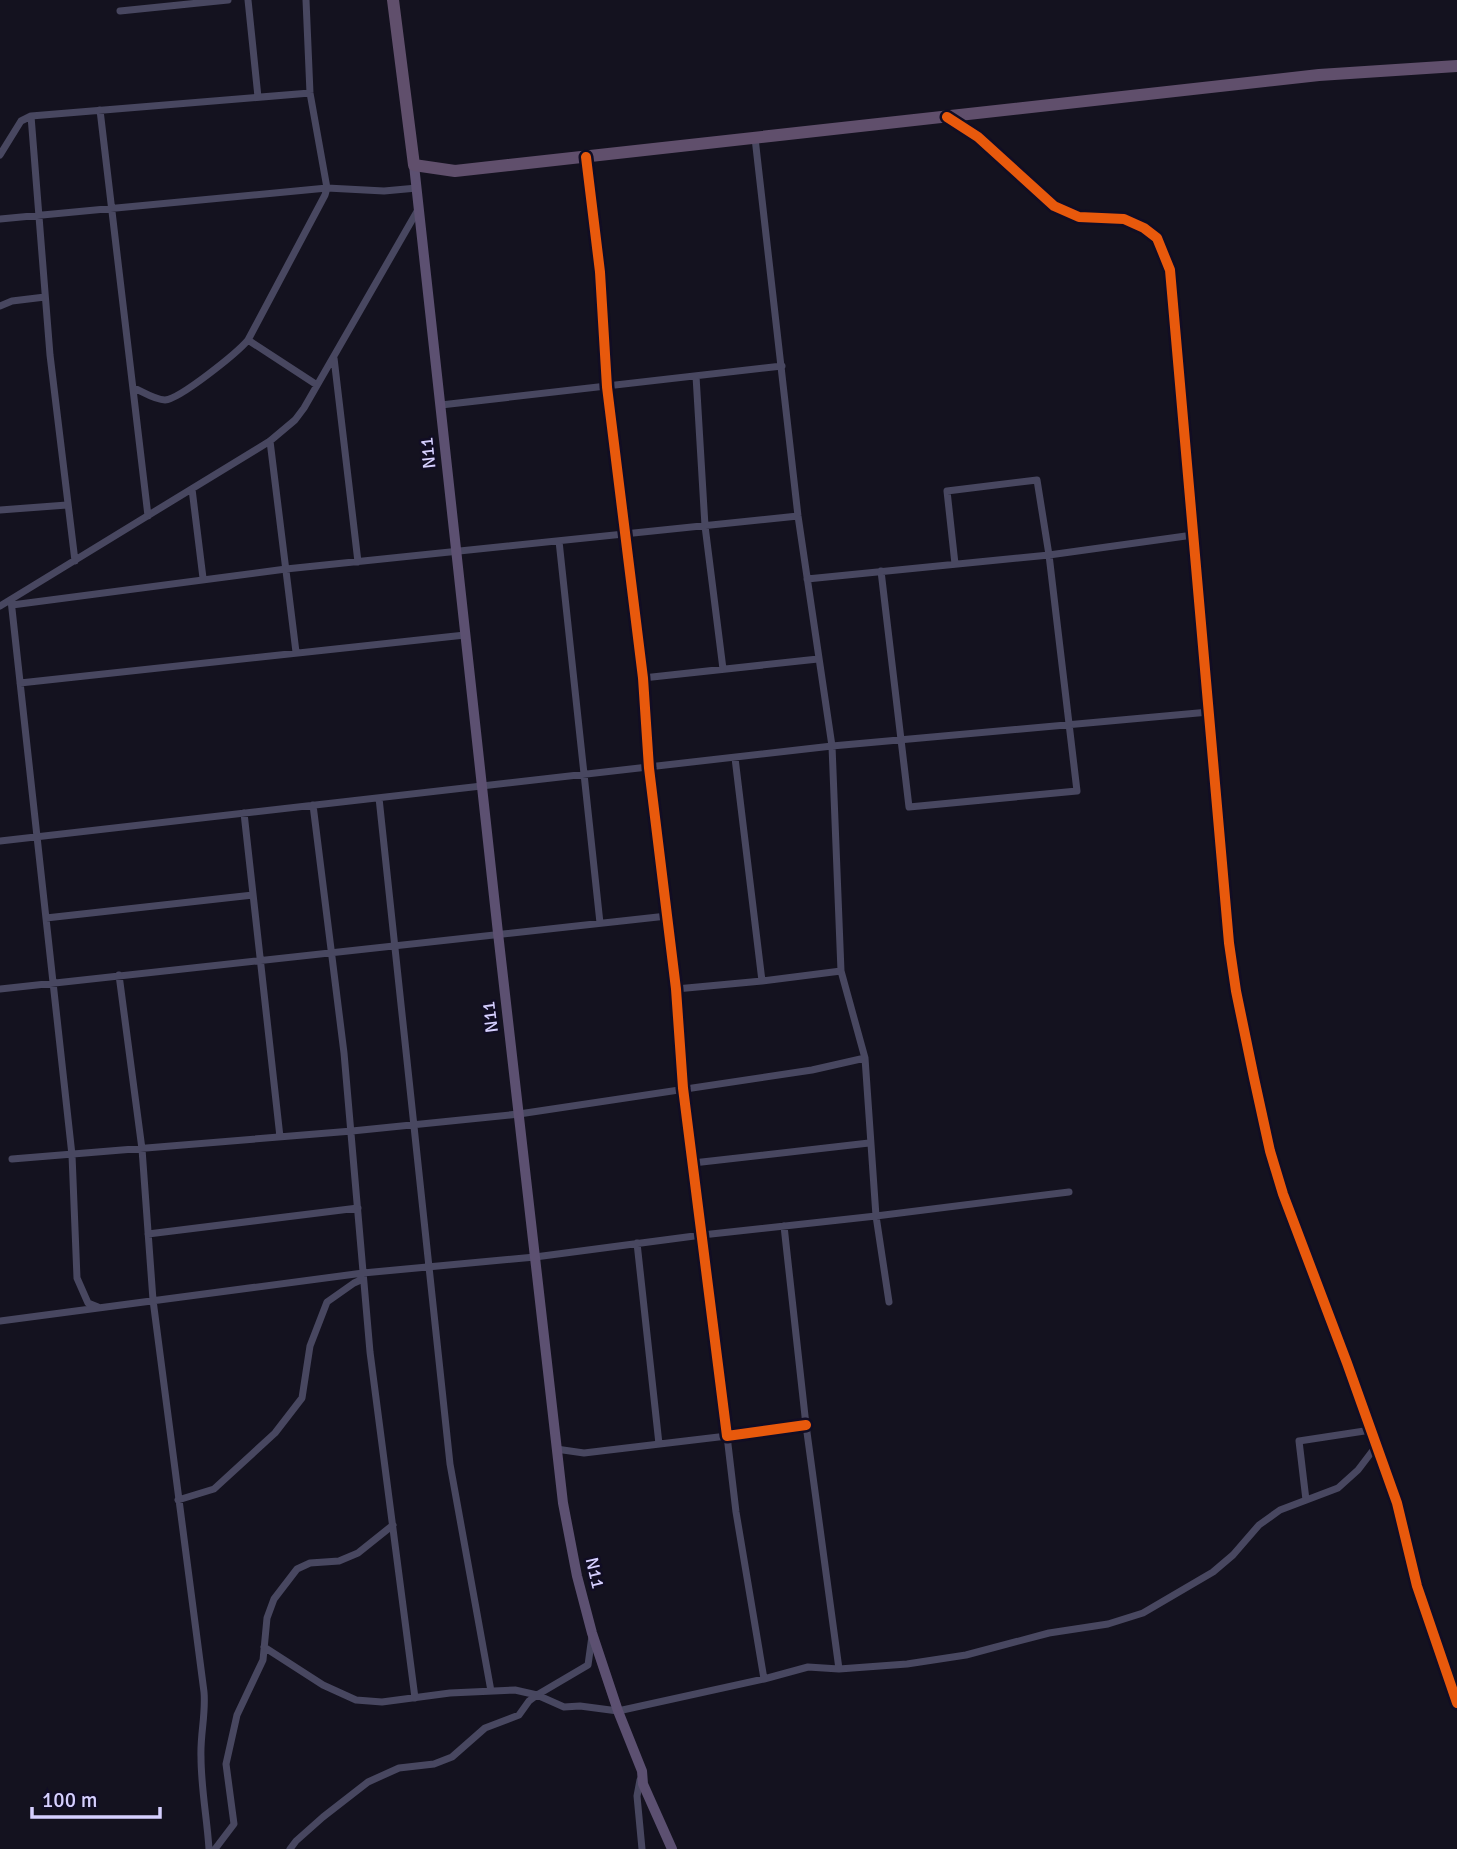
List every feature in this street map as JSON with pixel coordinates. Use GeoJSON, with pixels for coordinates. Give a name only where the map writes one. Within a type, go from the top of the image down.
{"type":"FeatureCollection","features":[{"type":"Feature","properties":{"kind":"highway"},"geometry":{"type":"LineString","coordinates":[[393,0],[414,165],[455,171],[1319,75],[1457,65]]}},
{"type":"Feature","properties":{"kind":"main road","name":"N11"},"geometry":{"type":"LineString","coordinates":[[414,165],[555,1449],[577,1576],[592,1633],[618,1711],[642,1771],[643,1784],[672,1849]]}},
{"type":"Feature","properties":{"kind":"street"},"geometry":{"type":"LineString","coordinates":[[120,11],[228,0]]}},
{"type":"Feature","properties":{"kind":"street"},"geometry":{"type":"LineString","coordinates":[[248,0],[258,97]]}},
{"type":"Feature","properties":{"kind":"street"},"geometry":{"type":"LineString","coordinates":[[134,388],[160,400],[173,398],[231,358],[248,340],[317,212],[327,188],[310,93],[306,0]]}},
{"type":"Feature","properties":{"kind":"street"},"geometry":{"type":"LineString","coordinates":[[0,155],[21,121],[31,116],[310,93]]}},
{"type":"Feature","properties":{"kind":"street"},"geometry":{"type":"LineString","coordinates":[[100,110],[148,516]]}},
{"type":"Feature","properties":{"kind":"street"},"geometry":{"type":"LineString","coordinates":[[31,116],[45,297],[75,561]]}},
{"type":"Feature","properties":{"kind":"street"},"geometry":{"type":"LineString","coordinates":[[947,117],[978,137],[1054,206],[1079,217],[1124,219],[1144,228],[1157,238],[1170,270],[1230,953],[1236,991],[1265,1127],[1283,1194],[1397,1503],[1417,1586],[1457,1703]]}},
{"type":"Feature","properties":{"kind":"street"},"geometry":{"type":"LineString","coordinates":[[755,138],[799,516],[832,746],[841,971],[865,1058],[869,1143],[888,1303]]}},
{"type":"Feature","properties":{"kind":"street"},"geometry":{"type":"LineString","coordinates":[[586,157],[600,272],[607,387],[643,678],[649,768],[676,989],[683,1088],[736,1512],[764,1679]]}},
{"type":"Feature","properties":{"kind":"street"},"geometry":{"type":"LineString","coordinates":[[0,219],[327,188],[384,191],[417,188]]}},
{"type":"Feature","properties":{"kind":"street"},"geometry":{"type":"LineString","coordinates":[[11,603],[270,441],[295,420],[334,358],[378,275],[419,207]]}},
{"type":"Feature","properties":{"kind":"street"},"geometry":{"type":"LineString","coordinates":[[0,306],[12,301],[45,297]]}},
{"type":"Feature","properties":{"kind":"street"},"geometry":{"type":"LineString","coordinates":[[248,340],[317,385]]}},
{"type":"Feature","properties":{"kind":"street"},"geometry":{"type":"LineString","coordinates":[[334,358],[358,562]]}},
{"type":"Feature","properties":{"kind":"street"},"geometry":{"type":"LineString","coordinates":[[441,405],[782,366]]}},
{"type":"Feature","properties":{"kind":"street"},"geometry":{"type":"LineString","coordinates":[[696,376],[705,526],[723,669]]}},
{"type":"Feature","properties":{"kind":"street"},"geometry":{"type":"LineString","coordinates":[[270,441],[296,652]]}},
{"type":"Feature","properties":{"kind":"street"},"geometry":{"type":"LineString","coordinates":[[881,571],[909,807],[1077,791],[1049,555],[1037,480],[947,491],[955,564]]}},
{"type":"Feature","properties":{"kind":"street"},"geometry":{"type":"LineString","coordinates":[[192,489],[203,578]]}},
{"type":"Feature","properties":{"kind":"street"},"geometry":{"type":"LineString","coordinates":[[0,510],[67,505]]}},
{"type":"Feature","properties":{"kind":"street"},"geometry":{"type":"LineString","coordinates":[[0,606],[203,578],[799,516]]}},
{"type":"Feature","properties":{"kind":"street"},"geometry":{"type":"LineString","coordinates":[[807,579],[1049,555],[1193,535]]}},
{"type":"Feature","properties":{"kind":"street"},"geometry":{"type":"LineString","coordinates":[[559,541],[600,923]]}},
{"type":"Feature","properties":{"kind":"street"},"geometry":{"type":"LineString","coordinates":[[11,603],[72,1155],[77,1278],[88,1303],[98,1307]]}},
{"type":"Feature","properties":{"kind":"street"},"geometry":{"type":"LineString","coordinates":[[20,683],[466,635]]}},
{"type":"Feature","properties":{"kind":"street"},"geometry":{"type":"LineString","coordinates":[[643,678],[818,659]]}},
{"type":"Feature","properties":{"kind":"street"},"geometry":{"type":"LineString","coordinates":[[0,841],[832,746],[1209,712]]}},
{"type":"Feature","properties":{"kind":"street"},"geometry":{"type":"LineString","coordinates":[[735,758],[762,981]]}},
{"type":"Feature","properties":{"kind":"street"},"geometry":{"type":"LineString","coordinates":[[379,798],[450,1464],[491,1691]]}},
{"type":"Feature","properties":{"kind":"street"},"geometry":{"type":"LineString","coordinates":[[313,805],[352,1131],[370,1352],[415,1698]]}},
{"type":"Feature","properties":{"kind":"street"},"geometry":{"type":"LineString","coordinates":[[244,813],[280,1137]]}},
{"type":"Feature","properties":{"kind":"street"},"geometry":{"type":"LineString","coordinates":[[46,918],[253,895]]}},
{"type":"Feature","properties":{"kind":"street"},"geometry":{"type":"LineString","coordinates":[[0,989],[667,916]]}},
{"type":"Feature","properties":{"kind":"street"},"geometry":{"type":"LineString","coordinates":[[676,989],[841,971]]}},
{"type":"Feature","properties":{"kind":"street"},"geometry":{"type":"LineString","coordinates":[[119,975],[142,1149],[153,1300],[205,1707],[201,1754],[209,1849]]}},
{"type":"Feature","properties":{"kind":"street"},"geometry":{"type":"LineString","coordinates":[[12,1159],[352,1131],[519,1114],[812,1070],[865,1058]]}},
{"type":"Feature","properties":{"kind":"street"},"geometry":{"type":"LineString","coordinates":[[692,1163],[869,1143]]}},
{"type":"Feature","properties":{"kind":"street"},"geometry":{"type":"LineString","coordinates":[[0,1321],[153,1300],[1069,1192]]}},
{"type":"Feature","properties":{"kind":"street"},"geometry":{"type":"LineString","coordinates":[[148,1234],[358,1208]]}},
{"type":"Feature","properties":{"kind":"street"},"geometry":{"type":"LineString","coordinates":[[784,1226],[806,1425],[839,1669]]}},
{"type":"Feature","properties":{"kind":"street"},"geometry":{"type":"LineString","coordinates":[[638,1244],[659,1444]]}},
{"type":"Feature","properties":{"kind":"street"},"geometry":{"type":"LineString","coordinates":[[178,1500],[214,1489],[275,1433],[302,1398],[310,1346],[327,1302],[363,1276]]}},
{"type":"Feature","properties":{"kind":"street"},"geometry":{"type":"LineString","coordinates":[[555,1449],[584,1453],[806,1425]]}},
{"type":"Feature","properties":{"kind":"street"},"geometry":{"type":"LineString","coordinates":[[1306,1500],[1299,1441],[1371,1430]]}},
{"type":"Feature","properties":{"kind":"street"},"geometry":{"type":"LineString","coordinates":[[264,1647],[323,1685],[356,1700],[382,1702],[515,1690],[537,1695],[564,1707],[580,1706],[618,1711],[808,1667],[839,1669],[907,1664],[966,1655],[1049,1633],[1108,1625],[1143,1613],[1213,1572],[1233,1555],[1259,1525],[1280,1510],[1338,1488],[1358,1470],[1377,1445]]}},
{"type":"Feature","properties":{"kind":"street"},"geometry":{"type":"LineString","coordinates":[[215,1849],[234,1824],[226,1764],[237,1715],[260,1671],[267,1618],[274,1599],[297,1569],[310,1563],[339,1561],[358,1553],[393,1525]]}},
{"type":"Feature","properties":{"kind":"street"},"geometry":{"type":"LineString","coordinates":[[290,1849],[323,1817],[368,1782],[399,1768],[434,1764],[452,1757],[485,1728],[519,1715],[537,1695],[588,1665],[592,1633]]}},
{"type":"Feature","properties":{"kind":"street"},"geometry":{"type":"LineString","coordinates":[[642,1771],[637,1796],[642,1849]]}},
{"type":"Feature","properties":{"kind":"cycle path"},"geometry":{"type":"LineString","coordinates":[[947,117],[978,137],[1054,206],[1079,217],[1124,219],[1144,228],[1157,238],[1170,270],[1229,943],[1236,991],[1270,1151],[1283,1194],[1397,1503],[1417,1586],[1457,1703]]}},
{"type":"Feature","properties":{"kind":"cycle path"},"geometry":{"type":"LineString","coordinates":[[586,157],[600,272],[607,387],[643,678],[649,768],[676,989],[683,1088],[727,1436],[806,1425]]}}]}
